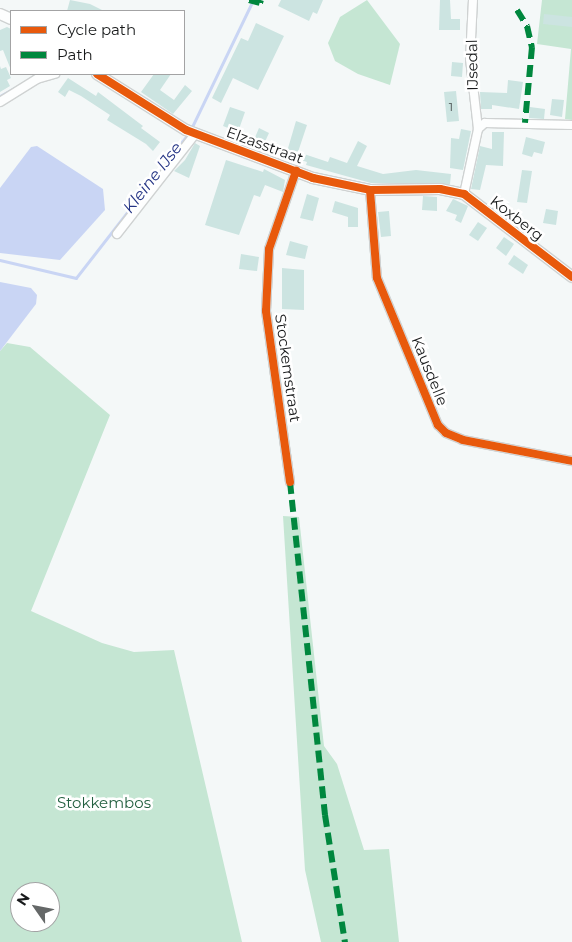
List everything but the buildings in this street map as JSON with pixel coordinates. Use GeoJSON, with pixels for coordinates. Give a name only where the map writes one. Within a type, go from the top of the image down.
{"type":"FeatureCollection","features":[{"type":"Feature","properties":{"kind":"street","name":"IJsedal"},"geometry":{"type":"LineString","coordinates":[[464,194],[478,129],[470,59],[474,0]]}},
{"type":"Feature","properties":{"kind":"street"},"geometry":{"type":"LineString","coordinates":[[0,102],[37,79],[51,75]]}},
{"type":"Feature","properties":{"kind":"street","name":"Elzasstraat"},"geometry":{"type":"LineString","coordinates":[[99,75],[192,132],[296,171],[332,183],[370,190],[440,190]]}},
{"type":"Feature","properties":{"kind":"street"},"geometry":{"type":"LineString","coordinates":[[478,129],[485,123],[572,125]]}},
{"type":"Feature","properties":{"kind":"street"},"geometry":{"type":"LineString","coordinates":[[117,234],[192,132]]}},
{"type":"Feature","properties":{"kind":"street","name":"Stockemstraat"},"geometry":{"type":"LineString","coordinates":[[290,482],[266,311],[270,249],[296,171]]}},
{"type":"Feature","properties":{"kind":"street","name":"Kausdelle"},"geometry":{"type":"LineString","coordinates":[[370,190],[377,278],[438,425],[446,433],[462,440],[572,461]]}},
{"type":"Feature","properties":{"kind":"street","name":"Koxberg"},"geometry":{"type":"LineString","coordinates":[[440,190],[464,194],[572,278]]}},
{"type":"Feature","properties":{"kind":"green space"},"geometry":{"type":"Polygon","coordinates":[[[367,0],[400,44],[390,85],[358,74],[335,61],[328,43],[340,17],[367,0]]]}},
{"type":"Feature","properties":{"kind":"green space"},"geometry":{"type":"Polygon","coordinates":[[[542,0],[572,0],[572,120],[565,119],[571,49],[537,44],[542,0]]]}},
{"type":"Feature","properties":{"kind":"green space","name":"Stokkembos"},"geometry":{"type":"Polygon","coordinates":[[[7,343],[30,347],[110,415],[31,611],[102,643],[134,652],[174,650],[242,942],[0,942],[0,351],[7,343]]]}},
{"type":"Feature","properties":{"kind":"green space"},"geometry":{"type":"Polygon","coordinates":[[[283,516],[299,517],[324,746],[337,764],[364,850],[389,849],[399,942],[321,942],[305,870],[283,516]]]}},
{"type":"Feature","properties":{"kind":"water"},"geometry":{"type":"Polygon","coordinates":[[[37,146],[103,189],[105,210],[60,260],[0,253],[0,188],[31,147],[37,146]]]}},
{"type":"Feature","properties":{"kind":"water"},"geometry":{"type":"Polygon","coordinates":[[[0,282],[31,288],[37,295],[36,304],[0,351],[0,282]]]}},
{"type":"Feature","properties":{"kind":"waterway","name":"Kleine IJse"},"geometry":{"type":"LineString","coordinates":[[191,129],[253,0]]}},
{"type":"Feature","properties":{"kind":"waterway"},"geometry":{"type":"LineString","coordinates":[[0,96],[16,87]]}},
{"type":"Feature","properties":{"kind":"waterway","name":"Kleine IJse"},"geometry":{"type":"LineString","coordinates":[[0,260],[76,278],[188,134]]}},
{"type":"Feature","properties":{"kind":"marked path"},"geometry":{"type":"LineString","coordinates":[[249,0],[260,3],[261,0]]}},
{"type":"Feature","properties":{"kind":"marked path"},"geometry":{"type":"LineString","coordinates":[[517,10],[527,26],[532,47],[525,123]]}},
{"type":"Feature","properties":{"kind":"marked path"},"geometry":{"type":"LineString","coordinates":[[290,482],[325,815],[345,942]]}},
{"type":"Feature","properties":{"kind":"cycle path"},"geometry":{"type":"LineString","coordinates":[[99,75],[186,130],[313,178],[370,190],[440,189],[464,194],[572,277]]}},
{"type":"Feature","properties":{"kind":"cycle path"},"geometry":{"type":"LineString","coordinates":[[290,482],[266,311],[269,249],[296,171]]}},
{"type":"Feature","properties":{"kind":"cycle path"},"geometry":{"type":"LineString","coordinates":[[370,190],[377,278],[438,425],[446,433],[463,440],[572,461]]}}]}
